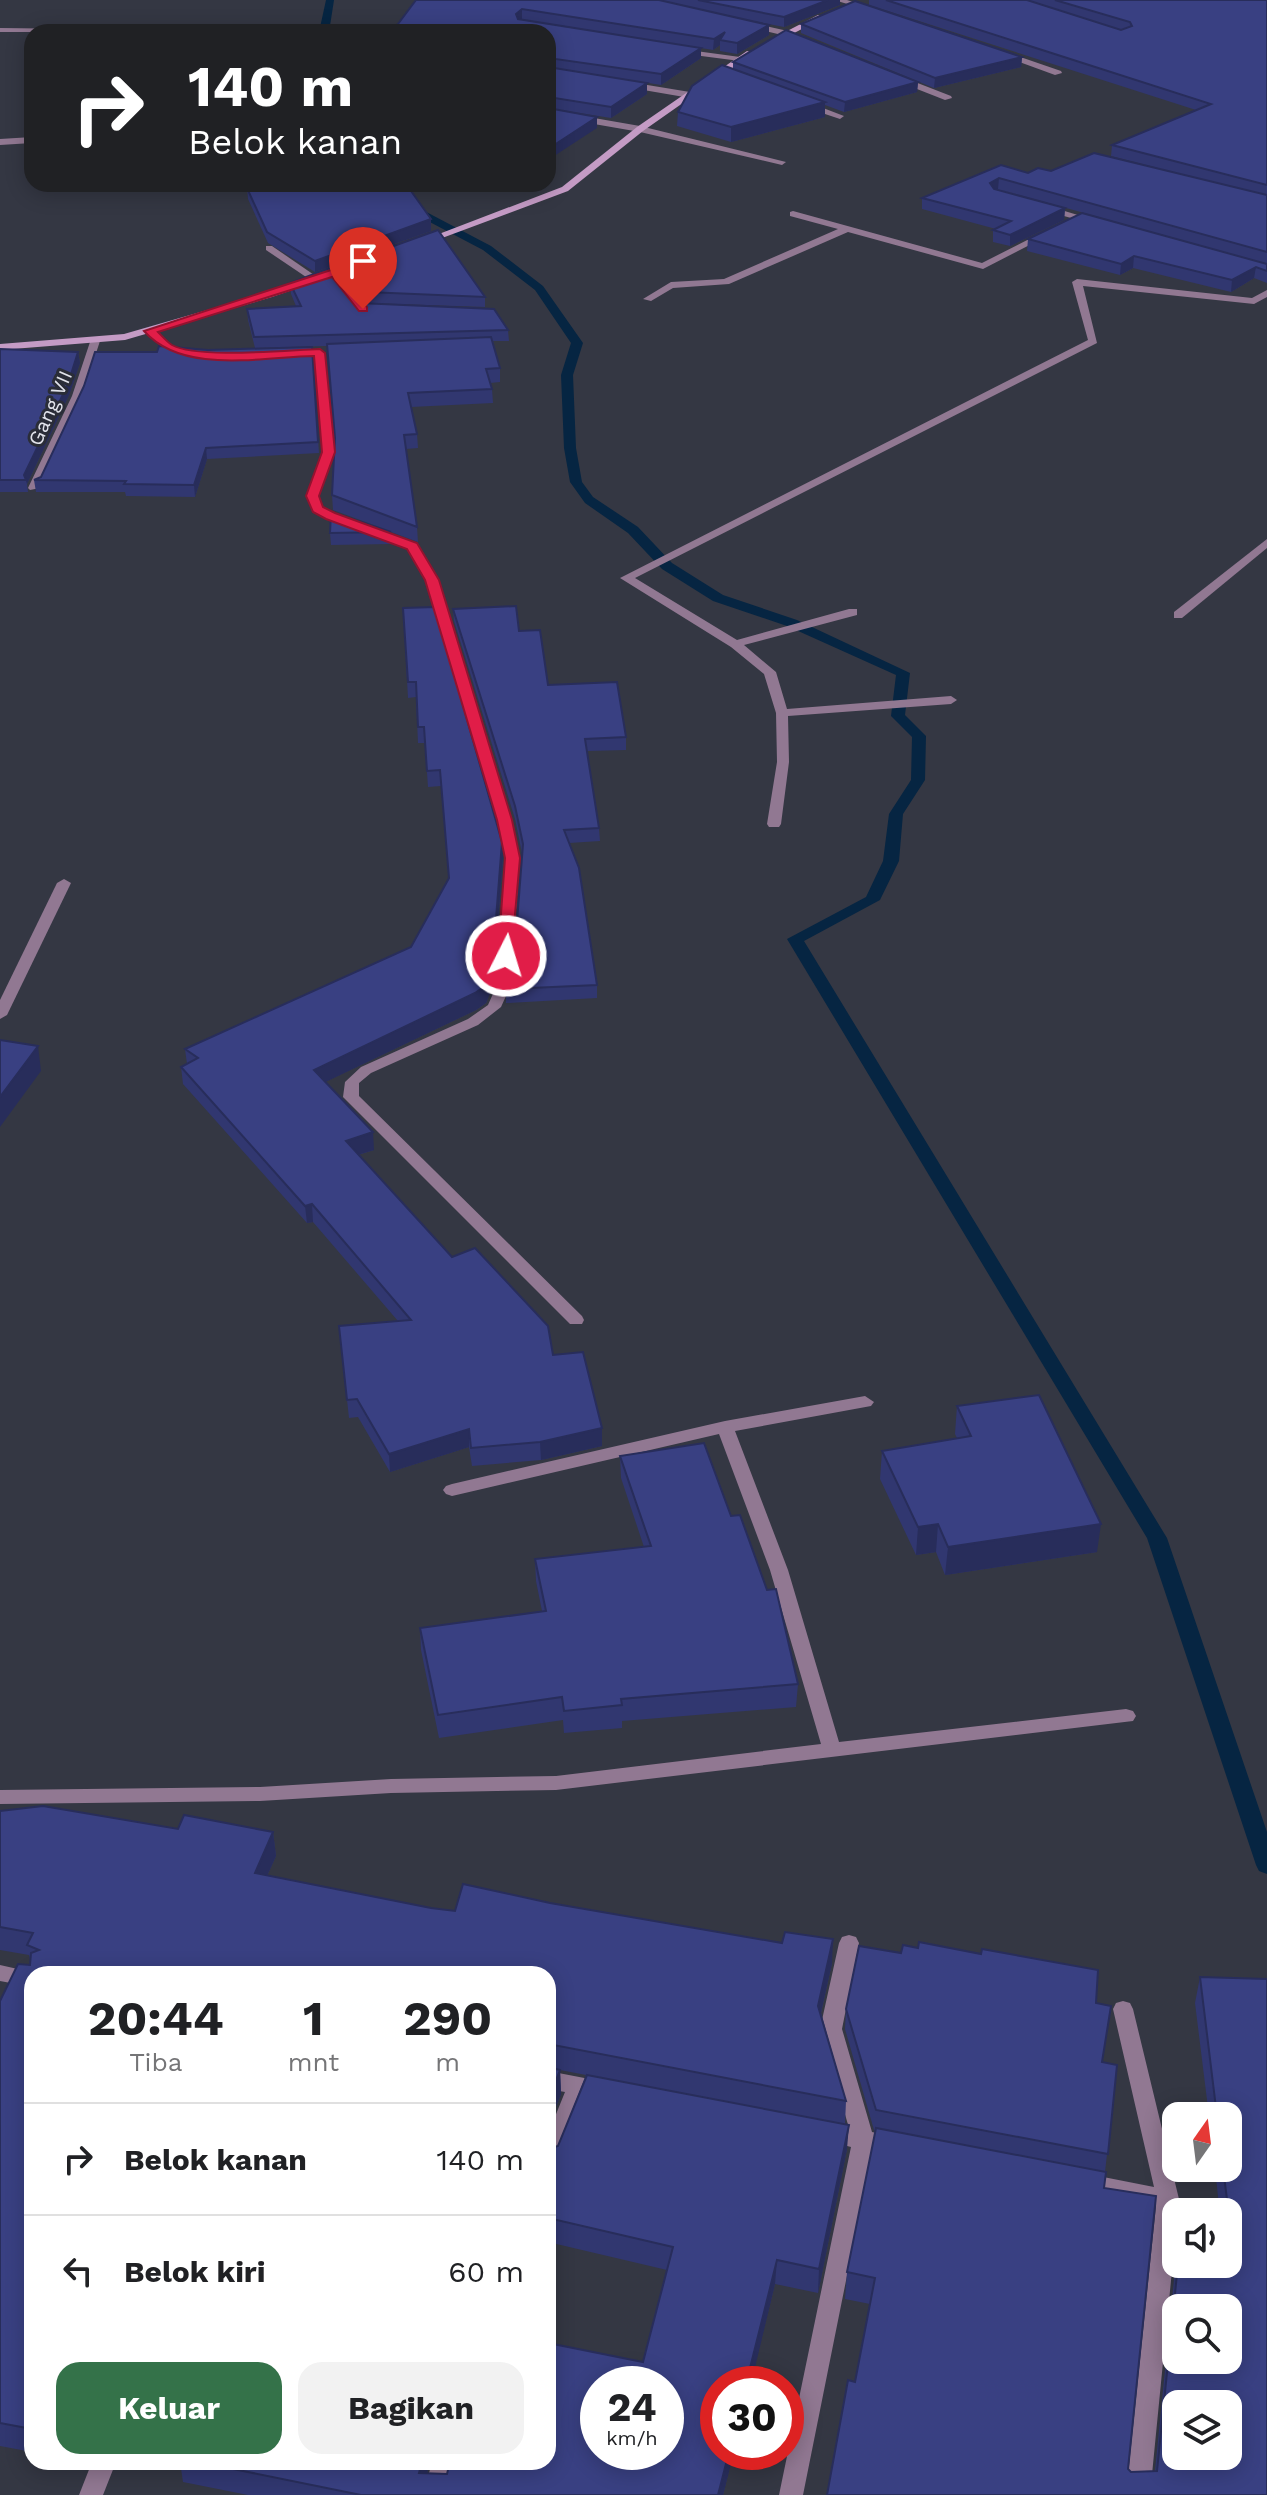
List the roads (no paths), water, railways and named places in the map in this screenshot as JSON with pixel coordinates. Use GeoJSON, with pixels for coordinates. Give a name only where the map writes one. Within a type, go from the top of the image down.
{"type":"FeatureCollection","features":[{"type":"Feature","properties":{"kind":"street"},"geometry":{"type":"LineString","coordinates":[[838,0],[884,13]]}},
{"type":"Feature","properties":{"kind":"street"},"geometry":{"type":"LineString","coordinates":[[414,245],[565,189],[640,129],[719,72],[785,33],[868,0]]}},
{"type":"Feature","properties":{"kind":"street"},"geometry":{"type":"LineString","coordinates":[[733,21],[785,33],[808,45]]}},
{"type":"Feature","properties":{"kind":"street"},"geometry":{"type":"LineString","coordinates":[[0,30],[24,30]]}},
{"type":"Feature","properties":{"kind":"street"},"geometry":{"type":"LineString","coordinates":[[672,49],[740,59]]}},
{"type":"Feature","properties":{"kind":"street"},"geometry":{"type":"LineString","coordinates":[[991,49],[1058,73]]}},
{"type":"Feature","properties":{"kind":"street"},"geometry":{"type":"LineString","coordinates":[[719,72],[734,78]]}},
{"type":"Feature","properties":{"kind":"street"},"geometry":{"type":"LineString","coordinates":[[889,75],[948,98]]}},
{"type":"Feature","properties":{"kind":"street"},"geometry":{"type":"LineString","coordinates":[[617,83],[690,95]]}},
{"type":"Feature","properties":{"kind":"street"},"geometry":{"type":"LineString","coordinates":[[790,99],[840,116]]}},
{"type":"Feature","properties":{"kind":"street"},"geometry":{"type":"LineString","coordinates":[[556,114],[640,129],[782,162]]}},
{"type":"Feature","properties":{"kind":"street"},"geometry":{"type":"LineString","coordinates":[[0,142],[24,140]]}},
{"type":"Feature","properties":{"kind":"street"},"geometry":{"type":"LineString","coordinates":[[1038,206],[1108,226]]}},
{"type":"Feature","properties":{"kind":"street"},"geometry":{"type":"LineString","coordinates":[[793,214],[983,266],[1052,231]]}},
{"type":"Feature","properties":{"kind":"street"},"geometry":{"type":"LineString","coordinates":[[1066,224],[1080,218]]}},
{"type":"Feature","properties":{"kind":"street"},"geometry":{"type":"LineString","coordinates":[[648,299],[671,285],[726,282],[847,229]]}},
{"type":"Feature","properties":{"kind":"street"},"geometry":{"type":"LineString","coordinates":[[269,248],[315,279]]}},
{"type":"Feature","properties":{"kind":"street"},"geometry":{"type":"LineString","coordinates":[[0,347],[95,341],[150,331],[374,259]]}},
{"type":"Feature","properties":{"kind":"street"},"geometry":{"type":"LineString","coordinates":[[334,272],[342,283]]}},
{"type":"Feature","properties":{"kind":"street"},"geometry":{"type":"LineString","coordinates":[[774,824],[783,762],[782,713],[770,672],[735,644],[626,578],[1093,341],[1077,282],[1254,301],[1267,293]]}},
{"type":"Feature","properties":{"kind":"street"},"geometry":{"type":"LineString","coordinates":[[150,331],[169,348],[197,354]]}},
{"type":"Feature","properties":{"kind":"street","name":"Gang VII"},"geometry":{"type":"LineString","coordinates":[[34,488],[77,396],[95,341]]}},
{"type":"Feature","properties":{"kind":"street"},"geometry":{"type":"LineString","coordinates":[[335,352],[313,353],[328,452],[312,496],[318,509],[330,516],[412,546],[432,580],[505,820],[514,872],[503,987],[494,1007],[473,1022],[366,1070],[352,1082],[351,1097],[576,1320]]}},
{"type":"Feature","properties":{"kind":"street"},"geometry":{"type":"LineString","coordinates":[[1178,615],[1267,542]]}},
{"type":"Feature","properties":{"kind":"street"},"geometry":{"type":"LineString","coordinates":[[735,644],[853,612]]}},
{"type":"Feature","properties":{"kind":"street"},"geometry":{"type":"LineString","coordinates":[[782,713],[951,700]]}},
{"type":"Feature","properties":{"kind":"street"},"geometry":{"type":"LineString","coordinates":[[0,1015],[64,883]]}},
{"type":"Feature","properties":{"kind":"street"},"geometry":{"type":"LineString","coordinates":[[452,1490],[725,1427],[865,1402]]}},
{"type":"Feature","properties":{"kind":"street"},"geometry":{"type":"LineString","coordinates":[[725,1427],[779,1570],[832,1750]]}},
{"type":"Feature","properties":{"kind":"street"},"geometry":{"type":"LineString","coordinates":[[0,1797],[260,1794],[391,1786],[556,1783],[1126,1716]]}},
{"type":"Feature","properties":{"kind":"street"},"geometry":{"type":"LineString","coordinates":[[791,2495],[863,2140],[831,2029],[849,1943]]}},
{"type":"Feature","properties":{"kind":"street"},"geometry":{"type":"LineString","coordinates":[[0,1973],[24,1978]]}},
{"type":"Feature","properties":{"kind":"street"},"geometry":{"type":"LineString","coordinates":[[1123,2009],[1168,2198]]}},
{"type":"Feature","properties":{"kind":"street"},"geometry":{"type":"LineString","coordinates":[[556,2082],[623,2094]]}},
{"type":"Feature","properties":{"kind":"street"},"geometry":{"type":"LineString","coordinates":[[556,2142],[578,2086]]}},
{"type":"Feature","properties":{"kind":"street"},"geometry":{"type":"LineString","coordinates":[[803,2128],[924,2152]]}},
{"type":"Feature","properties":{"kind":"street"},"geometry":{"type":"LineString","coordinates":[[1061,2178],[1163,2198]]}},
{"type":"Feature","properties":{"kind":"street"},"geometry":{"type":"LineString","coordinates":[[1138,2495],[1162,2258]]}},
{"type":"Feature","properties":{"kind":"street"},"geometry":{"type":"LineString","coordinates":[[91,2495],[101,2470]]}},
{"type":"Feature","properties":{"kind":"street"},"geometry":{"type":"LineString","coordinates":[[435,2495],[442,2470]]}},
{"type":"Feature","properties":{"kind":"waterway"},"geometry":{"type":"LineString","coordinates":[[326,24],[330,0]]}},
{"type":"Feature","properties":{"kind":"waterway"},"geometry":{"type":"LineString","coordinates":[[409,207],[487,248],[539,288],[577,343],[567,375],[570,448],[576,482],[589,500],[633,530],[667,566],[718,598],[792,623],[903,673],[898,716],[919,736],[918,780],[896,814],[891,861],[872,900],[795,939],[1157,1538],[1267,1865]]}}]}
